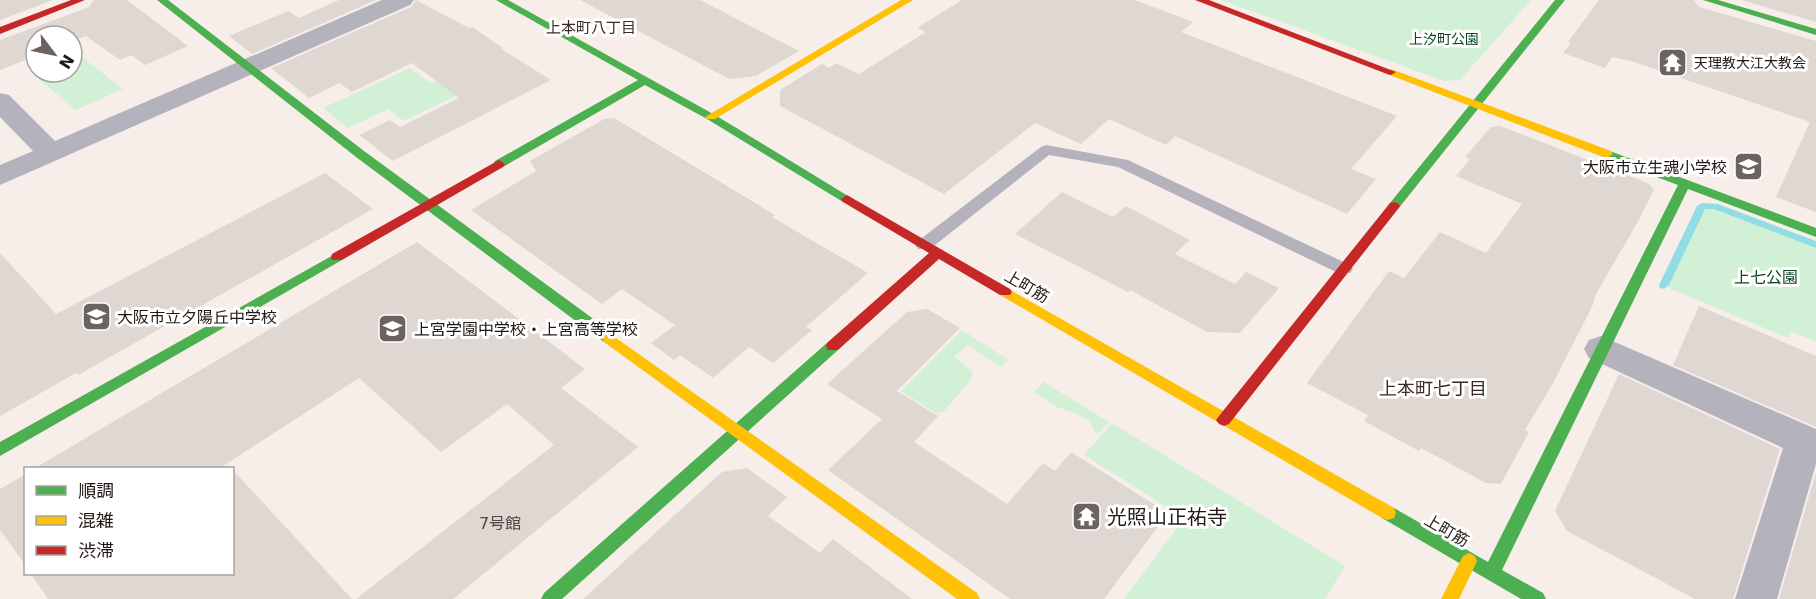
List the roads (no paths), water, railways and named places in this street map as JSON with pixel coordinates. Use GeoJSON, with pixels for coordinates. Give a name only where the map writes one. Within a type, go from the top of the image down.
{"type":"FeatureCollection","features":[{"type":"Feature","properties":{"kind":"street"},"geometry":{"type":"LineString","coordinates":[[0,31],[80,0]]}},
{"type":"Feature","properties":{"kind":"street"},"geometry":{"type":"LineString","coordinates":[[162,0],[245,67],[426,205],[971,599]]}},
{"type":"Feature","properties":{"kind":"street"},"geometry":{"type":"LineString","coordinates":[[0,176],[402,0]]}},
{"type":"Feature","properties":{"kind":"street","name":"上町筋"},"geometry":{"type":"LineString","coordinates":[[501,0],[711,117],[930,249],[1537,599]]}},
{"type":"Feature","properties":{"kind":"street"},"geometry":{"type":"LineString","coordinates":[[711,117],[908,0]]}},
{"type":"Feature","properties":{"kind":"street"},"geometry":{"type":"LineString","coordinates":[[1200,0],[1816,233]]}},
{"type":"Feature","properties":{"kind":"street"},"geometry":{"type":"LineString","coordinates":[[1224,420],[1560,0]]}},
{"type":"Feature","properties":{"kind":"street"},"geometry":{"type":"LineString","coordinates":[[1708,0],[1816,33]]}},
{"type":"Feature","properties":{"kind":"street"},"geometry":{"type":"LineString","coordinates":[[0,450],[646,80]]}},
{"type":"Feature","properties":{"kind":"street"},"geometry":{"type":"LineString","coordinates":[[0,100],[51,153]]}},
{"type":"Feature","properties":{"kind":"street"},"geometry":{"type":"LineString","coordinates":[[1491,574],[1600,349],[1685,183]]}},
{"type":"Feature","properties":{"kind":"street"},"geometry":{"type":"LineString","coordinates":[[550,599],[738,430],[930,249]]}},
{"type":"Feature","properties":{"kind":"street"},"geometry":{"type":"LineString","coordinates":[[1600,349],[1810,443],[1756,599]]}},
{"type":"Feature","properties":{"kind":"street"},"geometry":{"type":"LineString","coordinates":[[1450,599],[1469,561]]}},
{"type":"Feature","properties":{"kind":"lane"},"geometry":{"type":"LineString","coordinates":[[930,249],[1046,150],[1122,163],[1344,269]]}},
{"type":"Feature","properties":{"kind":"waterway"},"geometry":{"type":"LineString","coordinates":[[1664,285],[1702,206],[1715,206],[1816,245]]}},
{"type":"Feature","properties":{"kind":"place","name":"天理教大江大教会"},"geometry":{"type":"Point","coordinates":[1673,63]}},
{"type":"Feature","properties":{"kind":"place","name":"大阪市立生魂小学校"},"geometry":{"type":"Point","coordinates":[1748,167]}},
{"type":"Feature","properties":{"kind":"place","name":"大阪市立夕陽丘中学校"},"geometry":{"type":"Point","coordinates":[96,317]}},
{"type":"Feature","properties":{"kind":"place","name":"上宮学園中学校・上宮高等学校"},"geometry":{"type":"Point","coordinates":[393,329]}},
{"type":"Feature","properties":{"kind":"place","name":"光照山正祐寺"},"geometry":{"type":"Point","coordinates":[1086,517]}},
{"type":"Feature","properties":{"kind":"district","name":"上本町八丁目"},"geometry":{"type":"Point","coordinates":[591,28]}},
{"type":"Feature","properties":{"kind":"district","name":"上本町七丁目"},"geometry":{"type":"Point","coordinates":[1433,389]}},
{"type":"Feature","properties":{"kind":"park label","name":"上汐町公園"},"geometry":{"type":"Point","coordinates":[1444,39]}},
{"type":"Feature","properties":{"kind":"park label","name":"上七公園"},"geometry":{"type":"Point","coordinates":[1766,277]}}]}
